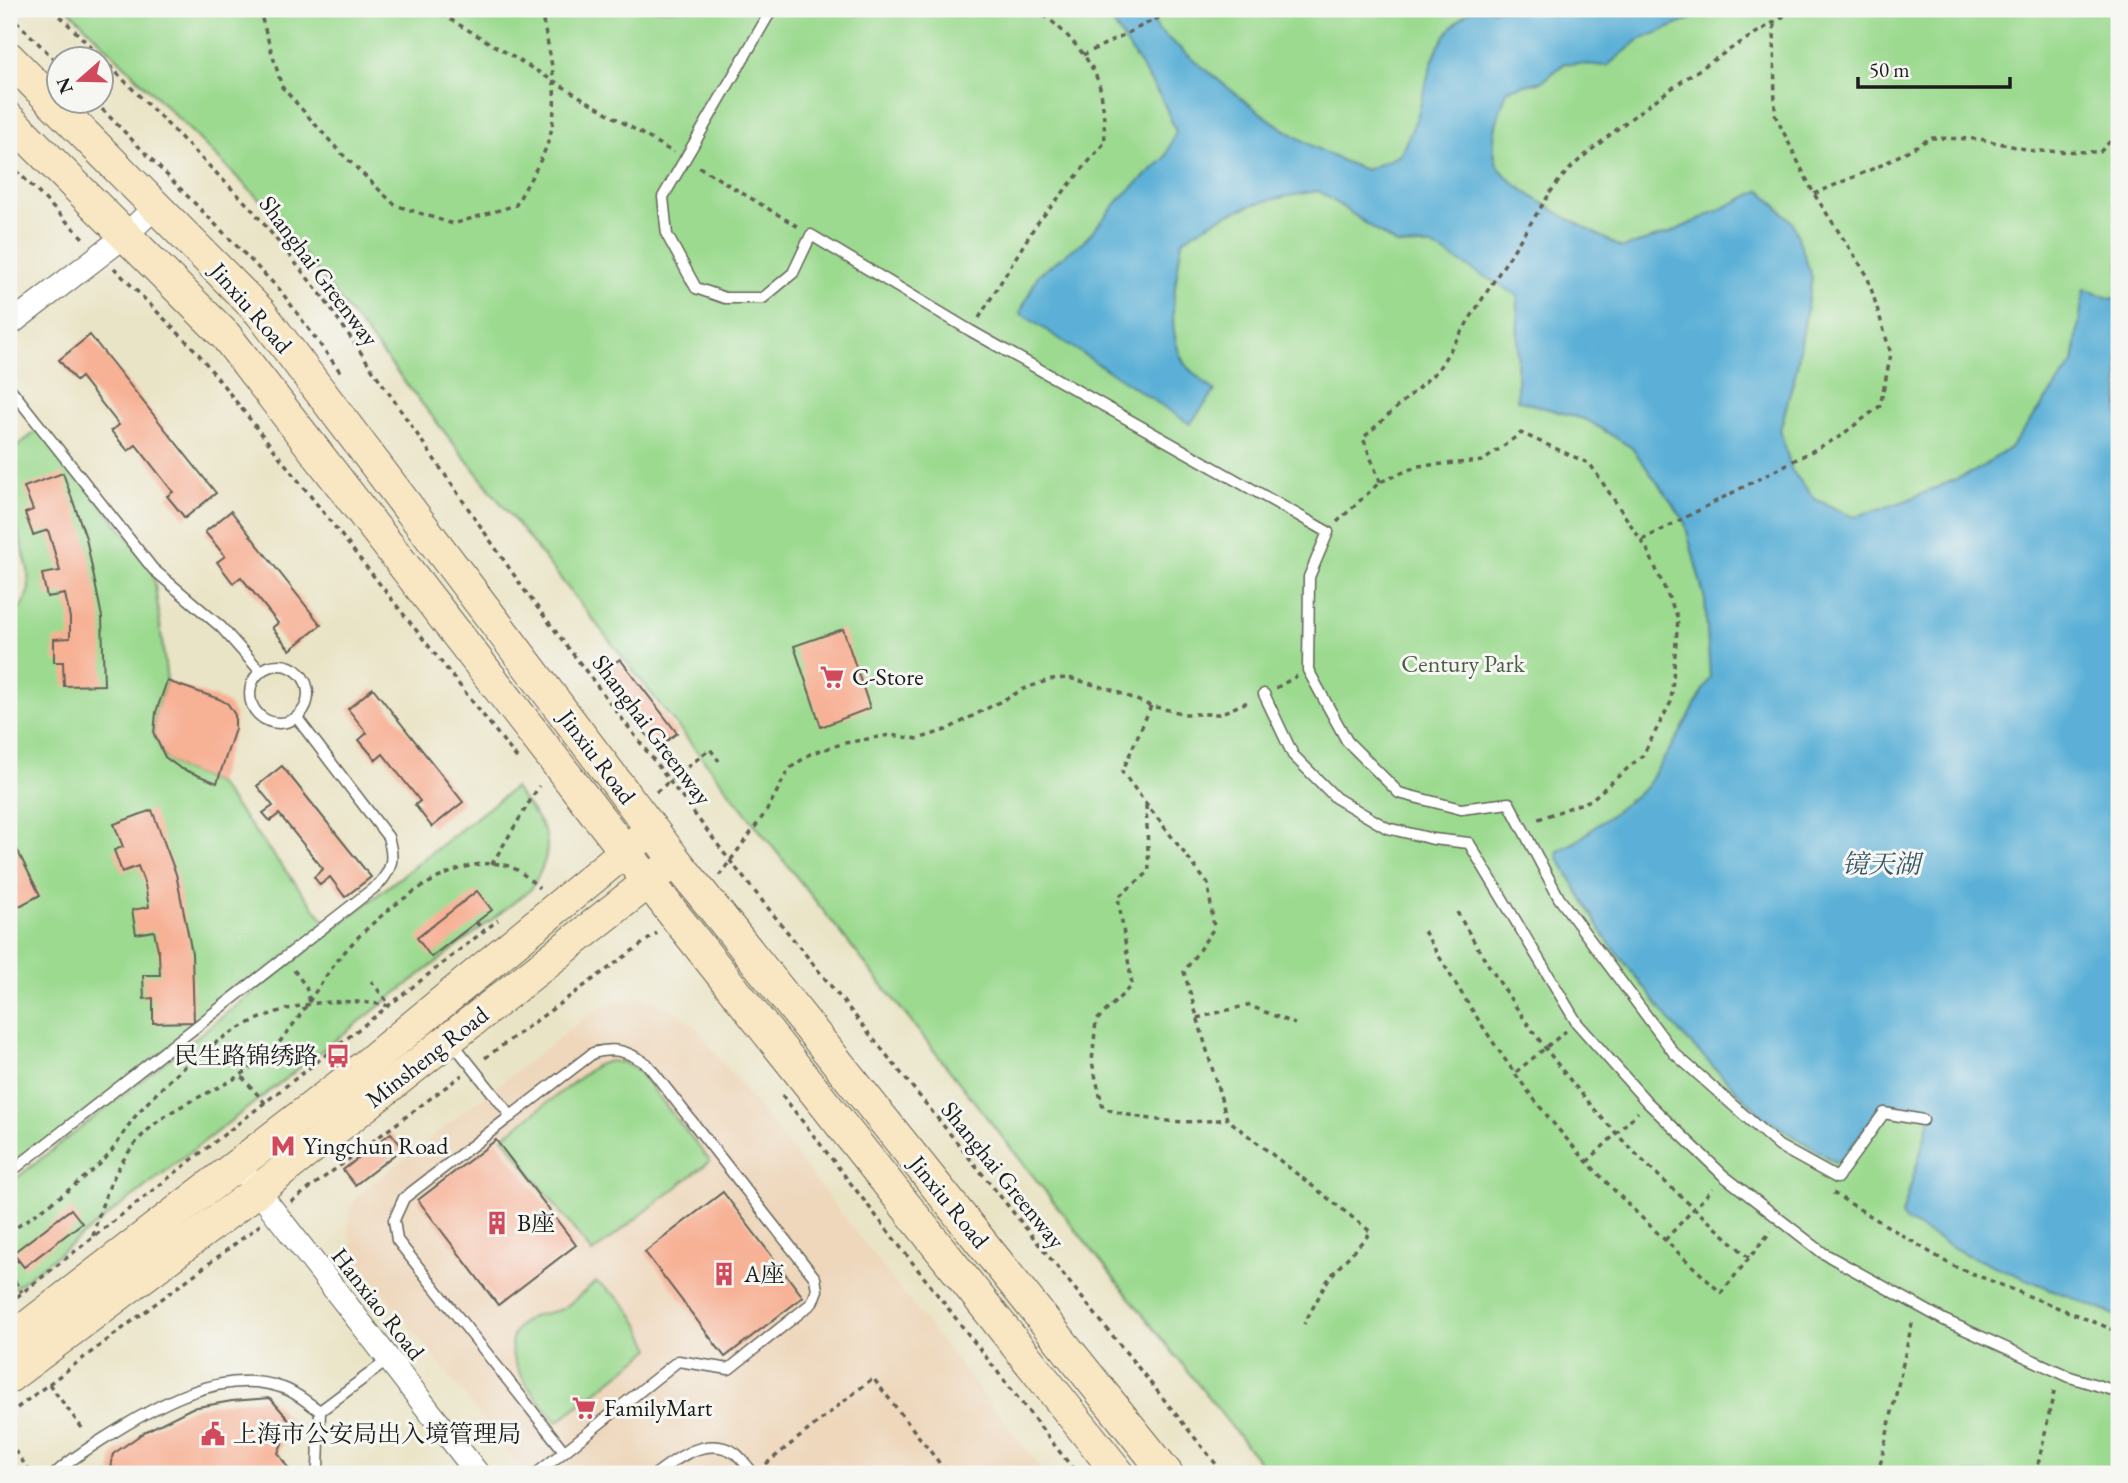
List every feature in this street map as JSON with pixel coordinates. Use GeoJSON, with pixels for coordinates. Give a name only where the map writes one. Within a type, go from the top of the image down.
{"type":"FeatureCollection","features":[{"type":"Feature","properties":{"kind":"main road","name":"Jinxiu Road"},"geometry":{"type":"LineString","coordinates":[[9,58],[260,312],[647,811],[675,860],[709,887],[1167,1474]]}},
{"type":"Feature","properties":{"kind":"main road","name":"Jinxiu Road"},"geometry":{"type":"LineString","coordinates":[[9,119],[226,336],[625,850],[638,890],[666,932],[1119,1474]]}},
{"type":"Feature","properties":{"kind":"main road","name":"Minsheng Road"},"geometry":{"type":"LineString","coordinates":[[9,1341],[364,1067],[625,850],[647,811]]}},
{"type":"Feature","properties":{"kind":"main road","name":"Minsheng Road"},"geometry":{"type":"LineString","coordinates":[[9,1377],[266,1203],[450,1039],[675,860]]}},
{"type":"Feature","properties":{"kind":"street"},"geometry":{"type":"LineString","coordinates":[[9,325],[125,235],[157,205]]}},
{"type":"Feature","properties":{"kind":"street","name":"Hanxiao Road"},"geometry":{"type":"LineString","coordinates":[[239,1166],[478,1474]]}},
{"type":"Feature","properties":{"kind":"lane"},"geometry":{"type":"LineString","coordinates":[[772,9],[663,197],[667,235],[696,288],[725,298],[763,298],[793,273],[811,235],[971,331],[1328,532],[1308,577],[1308,670],[1347,741],[1399,793],[1461,809],[1509,803],[1559,898],[1674,1053],[1779,1146],[1837,1178],[1884,1113],[1923,1119]]}},
{"type":"Feature","properties":{"kind":"lane"},"geometry":{"type":"LineString","coordinates":[[9,387],[153,569],[221,627],[261,672]]}},
{"type":"Feature","properties":{"kind":"lane"},"geometry":{"type":"LineString","coordinates":[[275,665],[284,665],[300,674],[308,691],[308,701],[297,718],[277,724],[259,716],[250,699],[253,681],[261,672],[275,665]]}},
{"type":"Feature","properties":{"kind":"lane"},"geometry":{"type":"LineString","coordinates":[[1264,695],[1293,755],[1336,798],[1387,828],[1433,839],[1469,843],[1577,1023],[1647,1102],[1724,1176],[1823,1253],[1916,1305],[2059,1371],[2119,1392]]}},
{"type":"Feature","properties":{"kind":"lane"},"geometry":{"type":"LineString","coordinates":[[9,1173],[379,884],[390,871],[393,852],[388,837],[297,718]]}},
{"type":"Feature","properties":{"kind":"lane"},"geometry":{"type":"LineString","coordinates":[[450,1039],[511,1116]]}},
{"type":"Feature","properties":{"kind":"lane"},"geometry":{"type":"LineString","coordinates":[[536,1474],[678,1361],[729,1369],[812,1303],[817,1290],[815,1278],[647,1065],[628,1052],[611,1048],[593,1054],[404,1198],[394,1220],[397,1240],[564,1451]]}},
{"type":"Feature","properties":{"kind":"lane"},"geometry":{"type":"LineString","coordinates":[[320,1411],[388,1360]]}},
{"type":"Feature","properties":{"kind":"lane"},"geometry":{"type":"LineString","coordinates":[[55,1474],[65,1464],[133,1420],[186,1393],[237,1382],[283,1388],[320,1411]]}},
{"type":"Feature","properties":{"kind":"lane"},"geometry":{"type":"LineString","coordinates":[[315,1474],[318,1468],[320,1411]]}},
{"type":"Feature","properties":{"kind":"lane"},"geometry":{"type":"LineString","coordinates":[[656,1474],[683,1453],[707,1446],[734,1452],[754,1474]]}},
{"type":"Feature","properties":{"kind":"path","name":"Shanghai Greenway"},"geometry":{"type":"LineString","coordinates":[[53,9],[251,208],[322,296],[525,591],[669,782],[1224,1474]]}},
{"type":"Feature","properties":{"kind":"path"},"geometry":{"type":"LineString","coordinates":[[259,9],[282,87],[339,151],[395,205],[453,224],[516,205],[552,128],[555,82],[540,9]]}},
{"type":"Feature","properties":{"kind":"path"},"geometry":{"type":"LineString","coordinates":[[433,9],[811,235]]}},
{"type":"Feature","properties":{"kind":"path"},"geometry":{"type":"LineString","coordinates":[[971,331],[1035,226],[1105,142],[1100,86],[1083,55],[1049,18],[1035,9]]}},
{"type":"Feature","properties":{"kind":"path"},"geometry":{"type":"LineString","coordinates":[[1083,55],[1176,9]]}},
{"type":"Feature","properties":{"kind":"path"},"geometry":{"type":"LineString","coordinates":[[1380,482],[1363,438],[1437,372],[1564,171],[1650,103],[1730,47],[1796,9]]}},
{"type":"Feature","properties":{"kind":"path"},"geometry":{"type":"LineString","coordinates":[[9,14],[46,51]]}},
{"type":"Feature","properties":{"kind":"path"},"geometry":{"type":"LineString","coordinates":[[1642,540],[1839,437],[1880,406],[1891,354],[1867,275],[1814,194],[1775,115],[1774,22]]}},
{"type":"Feature","properties":{"kind":"path"},"geometry":{"type":"LineString","coordinates":[[1814,194],[1884,164],[1931,138],[1980,139],[2034,151],[2100,152],[2119,132]]}},
{"type":"Feature","properties":{"kind":"path"},"geometry":{"type":"LineString","coordinates":[[9,163],[197,352],[522,764]]}},
{"type":"Feature","properties":{"kind":"path"},"geometry":{"type":"LineString","coordinates":[[1328,532],[1380,482],[1418,466],[1483,461],[1521,433],[1590,464],[1642,540],[1678,618],[1671,702],[1643,755],[1591,800],[1521,825]]}},
{"type":"Feature","properties":{"kind":"path"},"geometry":{"type":"LineString","coordinates":[[709,887],[731,862],[766,812],[789,768],[810,754],[845,743],[890,735],[918,739],[946,730],[1026,688],[1052,679],[1069,678],[1110,689],[1151,706],[1186,714],[1219,714],[1264,695],[1308,670]]}},
{"type":"Feature","properties":{"kind":"path"},"geometry":{"type":"LineString","coordinates":[[1151,706],[1122,772],[1208,884],[1214,928],[1184,972],[1227,1119],[1371,1232],[1329,1278],[1304,1324]]}},
{"type":"Feature","properties":{"kind":"path"},"geometry":{"type":"LineString","coordinates":[[647,811],[669,782],[710,749],[719,761]]}},
{"type":"Feature","properties":{"kind":"path"},"geometry":{"type":"LineString","coordinates":[[531,775],[548,796]]}},
{"type":"Feature","properties":{"kind":"path"},"geometry":{"type":"LineString","coordinates":[[492,864],[540,786]]}},
{"type":"Feature","properties":{"kind":"path"},"geometry":{"type":"LineString","coordinates":[[1145,803],[1149,872],[1118,897],[1132,985],[1096,1021],[1092,1062],[1102,1108],[1142,1120],[1186,1124],[1227,1119]]}},
{"type":"Feature","properties":{"kind":"path"},"geometry":{"type":"LineString","coordinates":[[92,1238],[103,1197],[122,1160],[148,1130],[170,1113],[242,1076],[274,1049],[342,954],[408,895],[472,864],[492,864],[521,872],[539,888]]}},
{"type":"Feature","properties":{"kind":"path"},"geometry":{"type":"LineString","coordinates":[[530,895],[549,880]]}},
{"type":"Feature","properties":{"kind":"path"},"geometry":{"type":"LineString","coordinates":[[9,1414],[49,1384],[266,1203],[472,1067],[666,932],[638,890]]}},
{"type":"Feature","properties":{"kind":"path"},"geometry":{"type":"LineString","coordinates":[[1457,912],[1486,964],[1545,1048],[1616,1133],[1749,1258]]}},
{"type":"Feature","properties":{"kind":"path"},"geometry":{"type":"LineString","coordinates":[[9,1303],[502,917]]}},
{"type":"Feature","properties":{"kind":"path"},"geometry":{"type":"LineString","coordinates":[[476,922],[484,931]]}},
{"type":"Feature","properties":{"kind":"path"},"geometry":{"type":"LineString","coordinates":[[1424,931],[1516,1072],[1557,1128],[1587,1163],[1721,1293],[1780,1220]]}},
{"type":"Feature","properties":{"kind":"path"},"geometry":{"type":"LineString","coordinates":[[285,957],[306,987],[310,1002]]}},
{"type":"Feature","properties":{"kind":"path"},"geometry":{"type":"LineString","coordinates":[[370,981],[390,1006]]}},
{"type":"Feature","properties":{"kind":"path"},"geometry":{"type":"LineString","coordinates":[[9,1232],[104,1160],[135,1117],[164,1085],[210,1047],[248,1023],[293,1005],[310,1002],[347,1001],[390,1006]]}},
{"type":"Feature","properties":{"kind":"path"},"geometry":{"type":"LineString","coordinates":[[1197,1018],[1248,1005],[1295,1024]]}},
{"type":"Feature","properties":{"kind":"path"},"geometry":{"type":"LineString","coordinates":[[1516,1072],[1577,1023]]}},
{"type":"Feature","properties":{"kind":"path"},"geometry":{"type":"LineString","coordinates":[[242,1076],[266,1104]]}},
{"type":"Feature","properties":{"kind":"path"},"geometry":{"type":"LineString","coordinates":[[776,1088],[1077,1474]]}},
{"type":"Feature","properties":{"kind":"path"},"geometry":{"type":"LineString","coordinates":[[1587,1163],[1647,1102]]}},
{"type":"Feature","properties":{"kind":"path"},"geometry":{"type":"LineString","coordinates":[[1665,1240],[1724,1176]]}},
{"type":"Feature","properties":{"kind":"path"},"geometry":{"type":"LineString","coordinates":[[1827,1189],[1951,1265],[2119,1332]]}},
{"type":"Feature","properties":{"kind":"path"},"geometry":{"type":"LineString","coordinates":[[19,1260],[9,1271],[22,1292]]}},
{"type":"Feature","properties":{"kind":"path"},"geometry":{"type":"LineString","coordinates":[[1878,1474],[1916,1305]]}},
{"type":"Feature","properties":{"kind":"path"},"geometry":{"type":"LineString","coordinates":[[2036,1474],[2059,1371]]}},
{"type":"Feature","properties":{"kind":"path"},"geometry":{"type":"LineString","coordinates":[[754,1474],[873,1378],[948,1474]]}},
{"type":"Feature","properties":{"kind":"path"},"geometry":{"type":"LineString","coordinates":[[49,1384],[95,1445]]}},
{"type":"Feature","properties":{"kind":"path"},"geometry":{"type":"LineString","coordinates":[[9,1443],[32,1474]]}},
{"type":"Feature","properties":{"kind":"shaded area"},"geometry":{"type":"Polygon","coordinates":[[[642,997],[670,1008],[696,1028],[1045,1474],[526,1474],[354,1255],[348,1231],[351,1209],[360,1193],[591,1013],[616,1001],[642,997]]]}},
{"type":"Feature","properties":{"kind":"green space","name":"Century Park"},"geometry":{"type":"Polygon","coordinates":[[[68,9],[2119,9],[2119,1474],[1269,1474],[264,204],[116,57],[116,46],[105,46],[68,9]]]}},
{"type":"Feature","properties":{"kind":"green space"},"geometry":{"type":"Polygon","coordinates":[[[41,428],[153,569],[167,681],[156,712],[154,734],[165,757],[180,768],[217,783],[327,924],[16,1167],[9,1159],[9,618],[23,605],[29,589],[28,569],[9,498],[9,456],[41,428]]]}},
{"type":"Feature","properties":{"kind":"green space"},"geometry":{"type":"Polygon","coordinates":[[[514,788],[534,814],[546,836],[545,859],[530,890],[9,1292],[9,1184],[514,788]]]}},
{"type":"Feature","properties":{"kind":"green space"},"geometry":{"type":"Polygon","coordinates":[[[609,1061],[625,1063],[639,1072],[710,1161],[592,1253],[503,1137],[595,1066],[609,1061]]]}},
{"type":"Feature","properties":{"kind":"green space"},"geometry":{"type":"Polygon","coordinates":[[[596,1282],[630,1310],[651,1349],[557,1422],[518,1370],[512,1341],[517,1329],[530,1318],[562,1309],[596,1282]]]}},
{"type":"Feature","properties":{"kind":"water","name":"镜天湖"},"geometry":{"type":"Polygon","coordinates":[[[1104,9],[1148,9],[1158,30],[1256,109],[1308,144],[1366,170],[1400,155],[1418,114],[1434,56],[1448,32],[1472,9],[1716,9],[1639,40],[1607,66],[1565,63],[1543,81],[1508,89],[1494,135],[1497,163],[1505,175],[1535,198],[1622,248],[1670,233],[1761,190],[1793,223],[1812,277],[1797,367],[1780,430],[1792,471],[1815,499],[1853,517],[1905,501],[1975,471],[2011,447],[2073,363],[2084,289],[2112,299],[2119,296],[2119,1317],[1965,1254],[1904,1220],[1902,1215],[1929,1123],[1929,1117],[1923,1112],[1884,1103],[1840,1161],[1835,1162],[1762,1116],[1679,1032],[1606,939],[1557,856],[1558,851],[1577,841],[1645,788],[1679,735],[1710,677],[1705,600],[1684,520],[1632,448],[1587,420],[1517,400],[1518,296],[1432,246],[1397,245],[1319,191],[1282,197],[1230,213],[1182,241],[1173,317],[1177,347],[1186,365],[1215,391],[1190,424],[1020,313],[1038,275],[1086,239],[1120,199],[1165,158],[1176,131],[1162,99],[1104,9]]]}},
{"type":"Feature","properties":{"kind":"building"},"geometry":{"type":"Polygon","coordinates":[[[90,335],[216,493],[185,518],[167,496],[173,492],[136,445],[128,451],[111,431],[119,425],[81,377],[76,381],[59,360],[90,335]]]}},
{"type":"Feature","properties":{"kind":"building"},"geometry":{"type":"Polygon","coordinates":[[[63,473],[86,538],[102,617],[104,685],[64,686],[63,662],[54,662],[54,639],[70,638],[70,618],[65,594],[47,597],[42,574],[60,571],[48,530],[33,535],[25,513],[33,510],[24,487],[63,473]]]}},
{"type":"Feature","properties":{"kind":"building"},"geometry":{"type":"Polygon","coordinates":[[[231,511],[321,625],[290,650],[272,628],[278,623],[241,577],[233,583],[217,562],[225,556],[205,532],[231,511]]]}},
{"type":"Feature","properties":{"kind":"building","name":"C-Store"},"geometry":{"type":"Polygon","coordinates":[[[843,629],[870,708],[821,727],[794,646],[843,629]]]}},
{"type":"Feature","properties":{"kind":"building"},"geometry":{"type":"Polygon","coordinates":[[[620,659],[677,733],[657,748],[600,674],[620,659]]]}},
{"type":"Feature","properties":{"kind":"building"},"geometry":{"type":"Polygon","coordinates":[[[167,681],[219,699],[228,704],[235,715],[235,729],[217,783],[180,768],[165,757],[154,734],[156,712],[167,681]]]}},
{"type":"Feature","properties":{"kind":"building"},"geometry":{"type":"Polygon","coordinates":[[[373,688],[463,802],[432,827],[415,805],[420,801],[383,754],[376,760],[359,740],[367,733],[348,709],[373,688]]]}},
{"type":"Feature","properties":{"kind":"building"},"geometry":{"type":"Polygon","coordinates":[[[282,766],[371,877],[345,897],[330,877],[320,885],[314,877],[323,869],[279,814],[270,821],[263,813],[273,806],[257,786],[282,766]]]}},
{"type":"Feature","properties":{"kind":"building"},"geometry":{"type":"Polygon","coordinates":[[[152,810],[176,874],[192,953],[194,1022],[153,1023],[153,998],[144,999],[143,975],[160,975],[159,954],[154,931],[136,934],[132,910],[149,907],[145,885],[138,866],[122,872],[114,850],[123,847],[114,824],[152,810]]]}},
{"type":"Feature","properties":{"kind":"building"},"geometry":{"type":"Polygon","coordinates":[[[9,834],[40,895],[12,910],[9,903],[9,834]]]}},
{"type":"Feature","properties":{"kind":"building"},"geometry":{"type":"Polygon","coordinates":[[[477,891],[492,910],[431,957],[417,938],[477,891]]]}},
{"type":"Feature","properties":{"kind":"building"},"geometry":{"type":"Polygon","coordinates":[[[391,1133],[403,1148],[355,1185],[343,1170],[391,1133]]]}},
{"type":"Feature","properties":{"kind":"building","name":"B座"},"geometry":{"type":"Polygon","coordinates":[[[496,1140],[576,1245],[498,1305],[418,1200],[496,1140]]]}},
{"type":"Feature","properties":{"kind":"building","name":"A座"},"geometry":{"type":"Polygon","coordinates":[[[723,1192],[803,1297],[725,1357],[645,1252],[723,1192]]]}},
{"type":"Feature","properties":{"kind":"building"},"geometry":{"type":"Polygon","coordinates":[[[71,1209],[82,1223],[24,1267],[13,1253],[71,1209]]]}},
{"type":"Feature","properties":{"kind":"building","name":"上海市公安局出入境管理局"},"geometry":{"type":"Polygon","coordinates":[[[270,1398],[291,1422],[278,1453],[288,1468],[284,1474],[114,1474],[111,1471],[113,1454],[146,1431],[192,1408],[270,1398]]]}},
{"type":"Feature","properties":{"kind":"place","name":"C-Store"},"geometry":{"type":"Point","coordinates":[832,677]}},
{"type":"Feature","properties":{"kind":"place","name":"民生路锦绣路"},"geometry":{"type":"Point","coordinates":[338,1056]}},
{"type":"Feature","properties":{"kind":"place","name":"Yingchun Road"},"geometry":{"type":"Point","coordinates":[283,1146]}},
{"type":"Feature","properties":{"kind":"place","name":"B座"},"geometry":{"type":"Point","coordinates":[497,1223]}},
{"type":"Feature","properties":{"kind":"place","name":"A座"},"geometry":{"type":"Point","coordinates":[724,1274]}},
{"type":"Feature","properties":{"kind":"place","name":"FamilyMart"},"geometry":{"type":"Point","coordinates":[584,1408]}},
{"type":"Feature","properties":{"kind":"place","name":"上海市公安局出入境管理局"},"geometry":{"type":"Point","coordinates":[213,1434]}}]}
